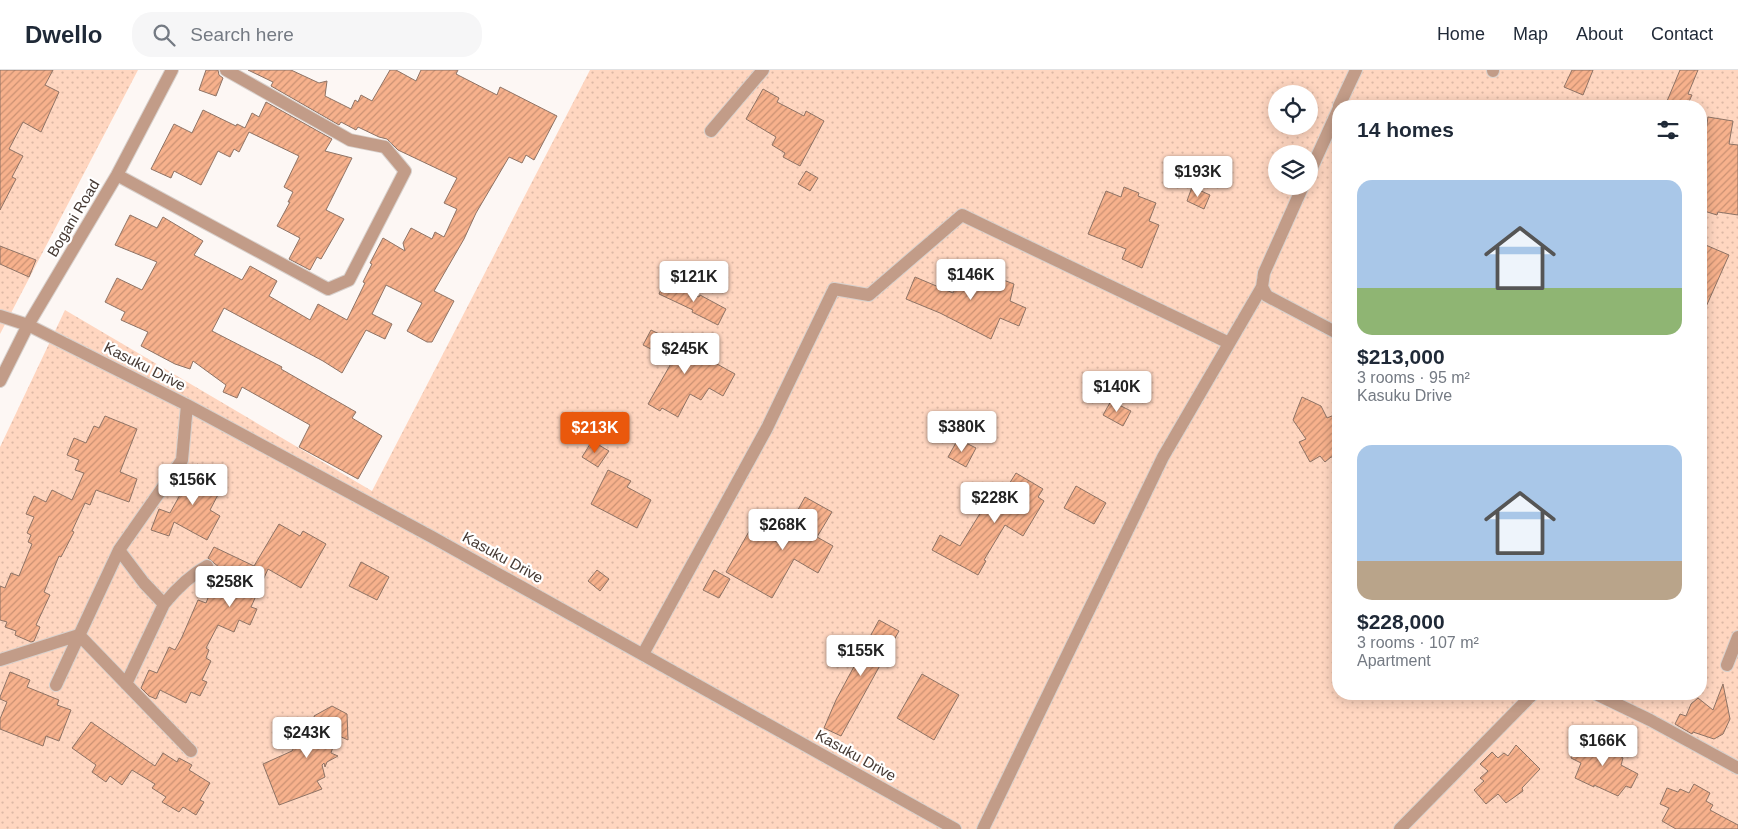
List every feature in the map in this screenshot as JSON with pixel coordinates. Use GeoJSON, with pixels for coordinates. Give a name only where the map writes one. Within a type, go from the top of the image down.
{"type":"FeatureCollection","features":[{"type":"Feature","properties":{"kind":"street","name":"Bogani Road"},"geometry":{"type":"LineString","coordinates":[[0,381],[28,326],[117,175],[172,70]]}},
{"type":"Feature","properties":{"kind":"street"},"geometry":{"type":"LineString","coordinates":[[117,175],[328,289],[349,280],[405,171],[385,147],[350,140],[226,70]]}},
{"type":"Feature","properties":{"kind":"street"},"geometry":{"type":"LineString","coordinates":[[711,131],[763,70]]}},
{"type":"Feature","properties":{"kind":"street"},"geometry":{"type":"LineString","coordinates":[[1342,100],[1356,70]]}},
{"type":"Feature","properties":{"kind":"street"},"geometry":{"type":"LineString","coordinates":[[1318,154],[1332,123]]}},
{"type":"Feature","properties":{"kind":"street"},"geometry":{"type":"LineString","coordinates":[[983,829],[1163,457],[1262,287],[1264,273],[1299,195]]}},
{"type":"Feature","properties":{"kind":"street"},"geometry":{"type":"LineString","coordinates":[[643,654],[767,428],[834,289],[869,295],[962,214],[1229,343]]}},
{"type":"Feature","properties":{"kind":"street"},"geometry":{"type":"LineString","coordinates":[[1262,287],[1267,296],[1332,330]]}},
{"type":"Feature","properties":{"kind":"street","name":"Kasuku Drive"},"geometry":{"type":"LineString","coordinates":[[0,316],[28,326],[187,404],[432,536],[955,829]]}},
{"type":"Feature","properties":{"kind":"street"},"geometry":{"type":"LineString","coordinates":[[56,685],[119,550],[182,460],[187,404]]}},
{"type":"Feature","properties":{"kind":"street"},"geometry":{"type":"LineString","coordinates":[[119,550],[144,583],[164,604]]}},
{"type":"Feature","properties":{"kind":"street"},"geometry":{"type":"LineString","coordinates":[[126,684],[164,604],[178,586],[207,566]]}},
{"type":"Feature","properties":{"kind":"street"},"geometry":{"type":"LineString","coordinates":[[0,660],[79,635]]}},
{"type":"Feature","properties":{"kind":"street"},"geometry":{"type":"LineString","coordinates":[[79,635],[191,751]]}},
{"type":"Feature","properties":{"kind":"street"},"geometry":{"type":"LineString","coordinates":[[1727,665],[1738,637]]}},
{"type":"Feature","properties":{"kind":"street"},"geometry":{"type":"LineString","coordinates":[[1400,829],[1527,700]]}},
{"type":"Feature","properties":{"kind":"street"},"geometry":{"type":"LineString","coordinates":[[1608,700],[1650,720],[1738,768]]}},
{"type":"Feature","properties":{"kind":"shaded area"},"geometry":{"type":"Polygon","coordinates":[[[0,70],[138,70],[0,334],[0,70]]]}},
{"type":"Feature","properties":{"kind":"shaded area"},"geometry":{"type":"Polygon","coordinates":[[[590,70],[1738,70],[1738,829],[0,829],[0,447],[65,310],[372,491],[590,70]]]}},
{"type":"Feature","properties":{"kind":"building"},"geometry":{"type":"Polygon","coordinates":[[[0,70],[53,70],[45,85],[59,92],[41,132],[23,122],[9,149],[23,156],[12,177],[16,179],[0,210],[0,70]]]}},
{"type":"Feature","properties":{"kind":"building"},"geometry":{"type":"Polygon","coordinates":[[[206,70],[218,70],[219,75],[223,78],[216,96],[199,90],[206,70]]]}},
{"type":"Feature","properties":{"kind":"building"},"geometry":{"type":"Polygon","coordinates":[[[248,70],[291,70],[319,83],[327,81],[325,96],[351,109],[355,100],[358,102],[361,95],[372,101],[390,70],[396,70],[416,81],[421,70],[458,70],[456,74],[497,95],[500,87],[557,116],[534,160],[526,155],[522,163],[509,157],[476,213],[464,239],[434,291],[454,301],[432,342],[427,342],[407,331],[422,303],[386,285],[372,314],[392,324],[385,339],[366,330],[342,373],[224,308],[212,331],[282,367],[281,369],[356,412],[352,418],[382,436],[358,479],[299,447],[310,425],[242,387],[237,398],[223,392],[226,385],[193,361],[190,369],[175,364],[141,346],[148,332],[121,320],[125,312],[105,302],[117,278],[142,290],[157,262],[115,245],[130,215],[157,228],[163,217],[203,241],[194,255],[242,280],[250,266],[277,281],[269,296],[310,320],[318,304],[347,320],[365,283],[363,282],[372,264],[370,263],[383,238],[405,251],[403,243],[411,228],[432,239],[435,232],[444,237],[457,209],[444,203],[457,178],[398,150],[387,139],[358,127],[356,130],[341,122],[339,125],[271,86],[273,82],[248,70]]]}},
{"type":"Feature","properties":{"kind":"building"},"geometry":{"type":"Polygon","coordinates":[[[1572,70],[1593,70],[1583,95],[1564,87],[1572,70]]]}},
{"type":"Feature","properties":{"kind":"building"},"geometry":{"type":"Polygon","coordinates":[[[1680,70],[1698,70],[1688,94],[1692,95],[1690,100],[1668,100],[1680,70]]]}},
{"type":"Feature","properties":{"kind":"building"},"geometry":{"type":"Polygon","coordinates":[[[763,89],[779,98],[777,102],[804,116],[806,111],[824,121],[800,166],[783,157],[785,153],[772,145],[776,137],[746,119],[763,89]]]}},
{"type":"Feature","properties":{"kind":"building"},"geometry":{"type":"Polygon","coordinates":[[[266,102],[332,139],[325,151],[352,158],[326,210],[344,219],[321,259],[317,257],[310,270],[289,259],[300,238],[277,226],[290,202],[288,202],[293,192],[284,187],[299,156],[249,132],[239,152],[234,149],[230,157],[218,151],[201,185],[174,171],[171,178],[151,169],[174,124],[192,133],[203,110],[236,126],[237,124],[245,128],[252,113],[259,117],[266,102]]]}},
{"type":"Feature","properties":{"kind":"building"},"geometry":{"type":"Polygon","coordinates":[[[1708,117],[1733,121],[1729,144],[1738,145],[1738,215],[1718,212],[1717,215],[1707,212],[1708,117]]]}},
{"type":"Feature","properties":{"kind":"building"},"geometry":{"type":"Polygon","coordinates":[[[806,171],[818,178],[810,191],[798,184],[806,171]]]}},
{"type":"Feature","properties":{"kind":"building"},"geometry":{"type":"Polygon","coordinates":[[[1124,187],[1139,193],[1138,196],[1156,203],[1149,221],[1159,225],[1142,268],[1122,259],[1126,249],[1088,234],[1106,191],[1121,197],[1124,187]]]}},
{"type":"Feature","properties":{"kind":"building"},"geometry":{"type":"Polygon","coordinates":[[[1192,187],[1210,195],[1204,209],[1187,201],[1192,187]]]}},
{"type":"Feature","properties":{"kind":"building"},"geometry":{"type":"Polygon","coordinates":[[[0,246],[36,260],[29,277],[0,264],[0,246]]]}},
{"type":"Feature","properties":{"kind":"building"},"geometry":{"type":"Polygon","coordinates":[[[1707,246],[1729,255],[1707,304],[1707,246]]]}},
{"type":"Feature","properties":{"kind":"building"},"geometry":{"type":"Polygon","coordinates":[[[968,263],[995,273],[998,278],[1014,284],[1010,301],[1026,308],[1019,326],[1000,318],[991,339],[940,313],[906,299],[915,277],[953,293],[968,263]]]}},
{"type":"Feature","properties":{"kind":"building"},"geometry":{"type":"Polygon","coordinates":[[[665,281],[699,297],[700,295],[726,309],[718,325],[692,312],[693,310],[659,294],[665,281]]]}},
{"type":"Feature","properties":{"kind":"building"},"geometry":{"type":"Polygon","coordinates":[[[651,330],[735,374],[723,396],[709,388],[701,400],[690,394],[678,417],[662,408],[660,411],[648,404],[673,360],[643,345],[651,330]]]}},
{"type":"Feature","properties":{"kind":"building"},"geometry":{"type":"Polygon","coordinates":[[[1302,397],[1321,406],[1327,418],[1332,416],[1332,457],[1325,462],[1320,456],[1310,462],[1299,442],[1306,439],[1293,420],[1302,397]]]}},
{"type":"Feature","properties":{"kind":"building"},"geometry":{"type":"Polygon","coordinates":[[[1111,401],[1131,411],[1123,426],[1103,415],[1111,401]]]}},
{"type":"Feature","properties":{"kind":"building"},"geometry":{"type":"Polygon","coordinates":[[[105,416],[137,429],[120,472],[137,479],[129,502],[96,490],[90,505],[85,503],[72,531],[74,532],[61,557],[59,556],[44,592],[50,595],[36,625],[40,627],[34,641],[31,642],[15,635],[16,631],[5,627],[7,622],[0,620],[0,586],[5,588],[11,573],[19,576],[32,544],[28,542],[31,535],[27,533],[34,517],[26,514],[34,496],[46,502],[52,490],[72,500],[84,473],[75,470],[79,460],[67,455],[74,438],[86,443],[94,426],[99,428],[105,416]]]}},
{"type":"Feature","properties":{"kind":"building"},"geometry":{"type":"Polygon","coordinates":[[[958,439],[976,448],[966,467],[948,457],[958,439]]]}},
{"type":"Feature","properties":{"kind":"building"},"geometry":{"type":"Polygon","coordinates":[[[592,441],[609,451],[598,467],[582,457],[592,441]]]}},
{"type":"Feature","properties":{"kind":"building"},"geometry":{"type":"Polygon","coordinates":[[[197,464],[219,476],[213,487],[220,491],[210,510],[220,516],[207,540],[174,522],[169,536],[151,530],[159,509],[170,513],[197,464]]]}},
{"type":"Feature","properties":{"kind":"building"},"geometry":{"type":"Polygon","coordinates":[[[608,470],[631,481],[627,487],[651,500],[637,528],[591,504],[608,470]]]}},
{"type":"Feature","properties":{"kind":"building"},"geometry":{"type":"Polygon","coordinates":[[[1016,473],[1043,489],[1038,497],[1044,501],[1023,536],[1005,525],[984,560],[986,561],[978,575],[932,550],[940,535],[960,546],[992,494],[996,496],[1002,486],[1006,489],[1016,473]]]}},
{"type":"Feature","properties":{"kind":"building"},"geometry":{"type":"Polygon","coordinates":[[[1076,486],[1106,503],[1094,524],[1064,508],[1076,486]]]}},
{"type":"Feature","properties":{"kind":"building"},"geometry":{"type":"Polygon","coordinates":[[[805,497],[832,512],[817,537],[833,546],[818,573],[794,559],[772,598],[726,572],[751,528],[784,546],[797,517],[795,515],[805,497]]]}},
{"type":"Feature","properties":{"kind":"building"},"geometry":{"type":"Polygon","coordinates":[[[279,524],[300,536],[303,531],[326,544],[301,588],[268,569],[251,607],[257,609],[250,625],[239,620],[234,632],[218,625],[206,648],[209,650],[206,658],[211,661],[202,680],[207,682],[200,696],[191,692],[186,703],[160,690],[156,699],[149,696],[141,688],[149,670],[157,673],[169,647],[175,650],[198,600],[206,603],[220,568],[208,558],[214,547],[254,566],[279,524]]]}},
{"type":"Feature","properties":{"kind":"building"},"geometry":{"type":"Polygon","coordinates":[[[361,562],[389,577],[377,600],[349,586],[361,562]]]}},
{"type":"Feature","properties":{"kind":"building"},"geometry":{"type":"Polygon","coordinates":[[[597,570],[609,579],[600,591],[588,581],[597,570]]]}},
{"type":"Feature","properties":{"kind":"building"},"geometry":{"type":"Polygon","coordinates":[[[714,570],[730,579],[719,598],[703,590],[714,570]]]}},
{"type":"Feature","properties":{"kind":"building"},"geometry":{"type":"Polygon","coordinates":[[[879,620],[899,631],[841,736],[824,728],[836,700],[879,620]]]}},
{"type":"Feature","properties":{"kind":"building"},"geometry":{"type":"Polygon","coordinates":[[[10,672],[30,680],[27,687],[59,700],[57,705],[71,710],[59,741],[46,736],[43,746],[0,729],[0,719],[7,702],[0,699],[0,697],[10,672]]]}},
{"type":"Feature","properties":{"kind":"building"},"geometry":{"type":"Polygon","coordinates":[[[922,674],[959,695],[934,740],[897,718],[922,674]]]}},
{"type":"Feature","properties":{"kind":"building"},"geometry":{"type":"Polygon","coordinates":[[[1723,684],[1730,719],[1723,734],[1714,739],[1693,732],[1692,734],[1675,724],[1680,714],[1686,716],[1691,704],[1696,700],[1700,700],[1713,710],[1723,684]]]}},
{"type":"Feature","properties":{"kind":"building"},"geometry":{"type":"Polygon","coordinates":[[[332,706],[347,714],[348,740],[337,735],[331,753],[338,756],[327,762],[325,767],[324,763],[322,765],[325,777],[317,781],[322,789],[279,805],[263,764],[292,751],[299,738],[321,748],[314,716],[332,706]]]}},
{"type":"Feature","properties":{"kind":"building"},"geometry":{"type":"Polygon","coordinates":[[[91,722],[155,766],[163,753],[177,762],[179,758],[192,765],[189,770],[210,783],[200,800],[204,802],[196,815],[183,807],[179,812],[162,802],[166,797],[152,788],[155,784],[132,770],[122,785],[110,776],[106,782],[92,772],[96,765],[72,748],[91,722]]]}},
{"type":"Feature","properties":{"kind":"building"},"geometry":{"type":"Polygon","coordinates":[[[1605,738],[1620,746],[1617,754],[1623,758],[1621,765],[1638,774],[1631,788],[1626,786],[1618,796],[1575,778],[1581,763],[1571,758],[1577,741],[1589,746],[1591,741],[1598,748],[1605,738]]]}},
{"type":"Feature","properties":{"kind":"building"},"geometry":{"type":"Polygon","coordinates":[[[1516,745],[1540,769],[1522,788],[1523,791],[1506,803],[1498,794],[1486,804],[1474,790],[1484,781],[1480,778],[1488,771],[1480,764],[1492,752],[1498,758],[1504,753],[1508,756],[1516,745]]]}},
{"type":"Feature","properties":{"kind":"building"},"geometry":{"type":"Polygon","coordinates":[[[1694,784],[1710,793],[1706,801],[1713,805],[1710,810],[1738,825],[1738,829],[1676,829],[1662,821],[1669,808],[1660,804],[1667,788],[1678,792],[1680,789],[1689,793],[1694,784]]]}}]}
